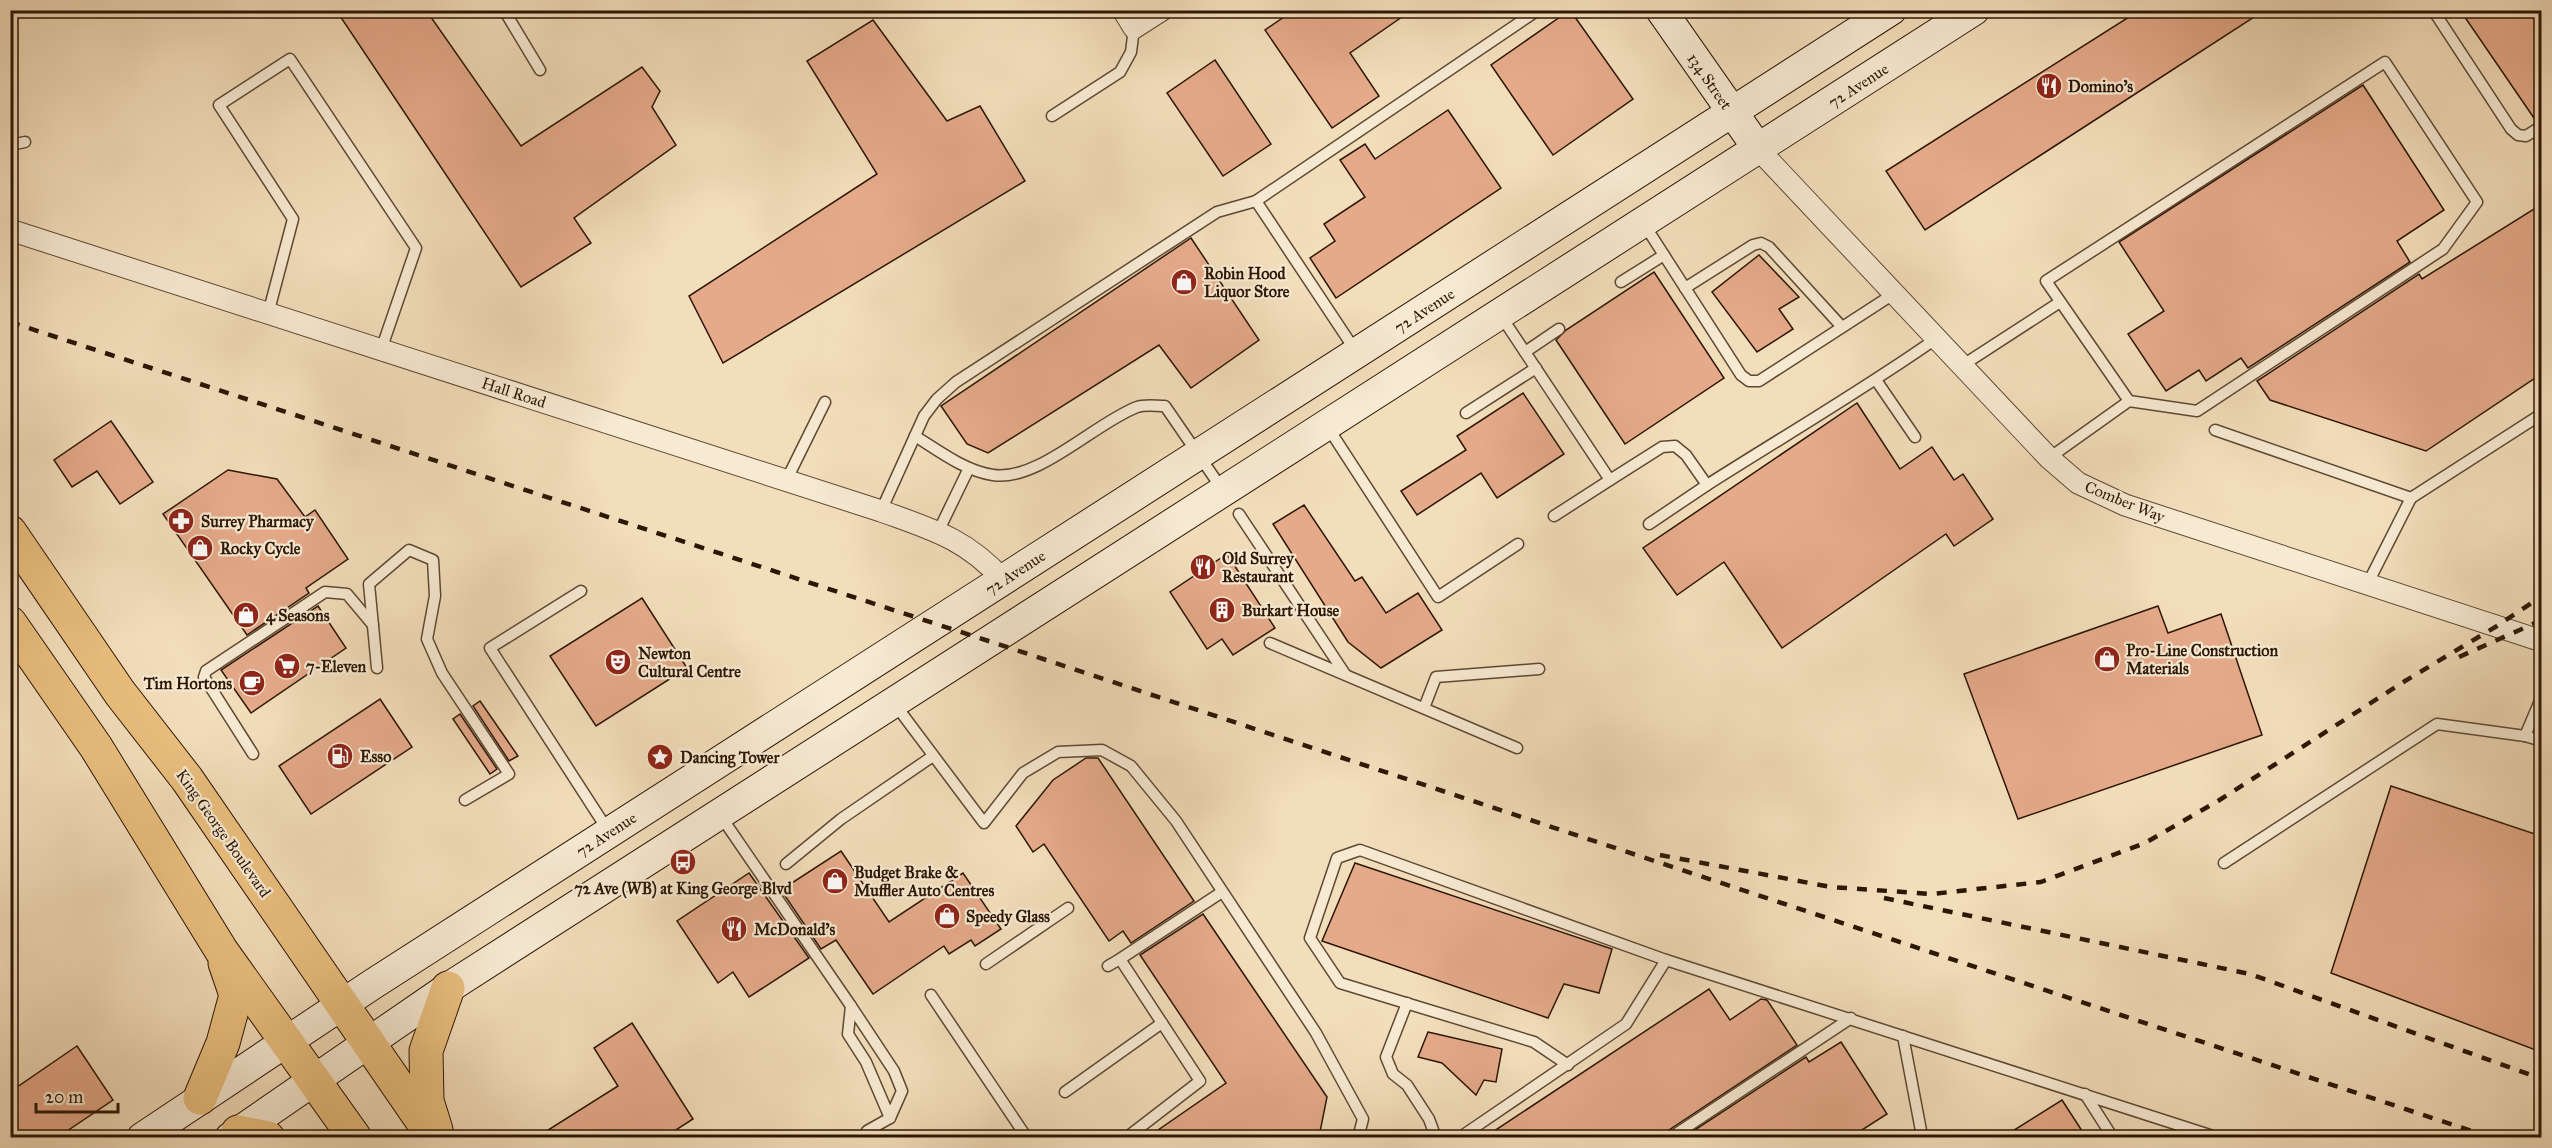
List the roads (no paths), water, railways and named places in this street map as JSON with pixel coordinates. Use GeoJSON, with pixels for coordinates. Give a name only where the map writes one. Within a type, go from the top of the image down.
{"type":"FeatureCollection","features":[{"type":"Feature","properties":{"kind":"main road","name":"134 Street"},"geometry":{"type":"LineString","coordinates":[[1661,10],[1759,150]]}},
{"type":"Feature","properties":{"kind":"main road","name":"72 Avenue"},"geometry":{"type":"LineString","coordinates":[[142,1137],[609,832],[1891,10]]}},
{"type":"Feature","properties":{"kind":"main road","name":"72 Avenue"},"geometry":{"type":"LineString","coordinates":[[245,1136],[314,1079],[448,988],[894,703],[1232,503],[1326,426],[1974,10]]}},
{"type":"Feature","properties":{"kind":"main road","name":"King George Boulevard"},"geometry":{"type":"LineString","coordinates":[[10,532],[120,693],[187,778],[436,1137]]}},
{"type":"Feature","properties":{"kind":"main road"},"geometry":{"type":"LineString","coordinates":[[10,623],[96,747],[221,950],[354,1137]]}},
{"type":"Feature","properties":{"kind":"main road"},"geometry":{"type":"LineString","coordinates":[[200,1098],[224,1043],[236,995],[221,950]]}},
{"type":"Feature","properties":{"kind":"main road"},"geometry":{"type":"LineString","coordinates":[[436,1137],[427,1101],[426,1051],[448,988]]}},
{"type":"Feature","properties":{"kind":"street"},"geometry":{"type":"LineString","coordinates":[[1129,19],[1162,10]]}},
{"type":"Feature","properties":{"kind":"street","name":"Comber Way"},"geometry":{"type":"LineString","coordinates":[[1759,150],[1938,337],[2049,458],[2078,483],[2125,505],[2541,641]]}},
{"type":"Feature","properties":{"kind":"street","name":"Hall Road"},"geometry":{"type":"LineString","coordinates":[[10,230],[881,511],[957,540],[975,552],[1003,580]]}},
{"type":"Feature","properties":{"kind":"lane"},"geometry":{"type":"LineString","coordinates":[[504,10],[540,70]]}},
{"type":"Feature","properties":{"kind":"lane"},"geometry":{"type":"LineString","coordinates":[[881,511],[924,416],[937,399],[956,382],[1217,212],[1256,201],[1538,10]]}},
{"type":"Feature","properties":{"kind":"lane"},"geometry":{"type":"LineString","coordinates":[[2433,10],[2511,129],[2518,135],[2526,136],[2541,126]]}},
{"type":"Feature","properties":{"kind":"lane"},"geometry":{"type":"LineString","coordinates":[[1052,116],[1120,72],[1131,52],[1129,19]]}},
{"type":"Feature","properties":{"kind":"lane"},"geometry":{"type":"LineString","coordinates":[[268,314],[293,219],[219,105],[290,59],[416,248],[381,350]]}},
{"type":"Feature","properties":{"kind":"lane"},"geometry":{"type":"LineString","coordinates":[[2049,458],[2129,401],[2197,411],[2443,249],[2477,202],[2385,62],[2046,281],[2129,401]]}},
{"type":"Feature","properties":{"kind":"lane"},"geometry":{"type":"LineString","coordinates":[[10,145],[25,142]]}},
{"type":"Feature","properties":{"kind":"lane"},"geometry":{"type":"LineString","coordinates":[[1256,201],[1357,353]]}},
{"type":"Feature","properties":{"kind":"lane"},"geometry":{"type":"LineString","coordinates":[[1643,224],[1742,375],[1749,381],[1759,381],[1895,292]]}},
{"type":"Feature","properties":{"kind":"lane"},"geometry":{"type":"LineString","coordinates":[[1685,288],[1753,245],[1761,243],[1769,247],[1842,327]]}},
{"type":"Feature","properties":{"kind":"lane"},"geometry":{"type":"LineString","coordinates":[[1621,282],[1664,255]]}},
{"type":"Feature","properties":{"kind":"lane"},"geometry":{"type":"LineString","coordinates":[[1963,365],[2060,302]]}},
{"type":"Feature","properties":{"kind":"lane"},"geometry":{"type":"LineString","coordinates":[[1500,315],[1610,480]]}},
{"type":"Feature","properties":{"kind":"lane"},"geometry":{"type":"LineString","coordinates":[[1525,352],[1560,329]]}},
{"type":"Feature","properties":{"kind":"lane"},"geometry":{"type":"LineString","coordinates":[[1649,524],[1707,485],[1876,380],[1938,337]]}},
{"type":"Feature","properties":{"kind":"lane"},"geometry":{"type":"LineString","coordinates":[[1466,413],[1536,368]]}},
{"type":"Feature","properties":{"kind":"lane"},"geometry":{"type":"LineString","coordinates":[[1876,380],[1915,437]]}},
{"type":"Feature","properties":{"kind":"lane"},"geometry":{"type":"LineString","coordinates":[[786,479],[825,402]]}},
{"type":"Feature","properties":{"kind":"lane"},"geometry":{"type":"LineString","coordinates":[[915,436],[969,468],[995,476],[1034,470],[1139,406],[1165,406],[1345,674]]}},
{"type":"Feature","properties":{"kind":"lane"},"geometry":{"type":"LineString","coordinates":[[2368,583],[2411,498],[2540,415]]}},
{"type":"Feature","properties":{"kind":"lane"},"geometry":{"type":"LineString","coordinates":[[1326,426],[1438,597],[1518,544]]}},
{"type":"Feature","properties":{"kind":"lane"},"geometry":{"type":"LineString","coordinates":[[2215,430],[2411,498]]}},
{"type":"Feature","properties":{"kind":"lane"},"geometry":{"type":"LineString","coordinates":[[1554,516],[1662,447],[1675,446],[1686,455],[1707,485]]}},
{"type":"Feature","properties":{"kind":"lane"},"geometry":{"type":"LineString","coordinates":[[939,532],[969,468]]}},
{"type":"Feature","properties":{"kind":"lane"},"geometry":{"type":"LineString","coordinates":[[377,668],[369,584],[409,550],[433,560],[435,596],[427,639],[442,673],[509,774],[465,800]]}},
{"type":"Feature","properties":{"kind":"lane"},"geometry":{"type":"LineString","coordinates":[[580,591],[490,648],[609,832]]}},
{"type":"Feature","properties":{"kind":"lane"},"geometry":{"type":"LineString","coordinates":[[253,754],[204,677],[206,671],[324,592],[347,594],[373,625]]}},
{"type":"Feature","properties":{"kind":"lane"},"geometry":{"type":"LineString","coordinates":[[1269,643],[1517,748]]}},
{"type":"Feature","properties":{"kind":"lane"},"geometry":{"type":"LineString","coordinates":[[1424,708],[1436,677],[1539,669]]}},
{"type":"Feature","properties":{"kind":"lane"},"geometry":{"type":"LineString","coordinates":[[2525,736],[2541,696]]}},
{"type":"Feature","properties":{"kind":"lane"},"geometry":{"type":"LineString","coordinates":[[894,703],[984,823],[1023,773],[1058,752],[1102,750],[1131,766],[1176,821],[1316,1033],[1363,1119],[1358,1137]]}},
{"type":"Feature","properties":{"kind":"lane"},"geometry":{"type":"LineString","coordinates":[[2223,863],[2437,724],[2525,736],[2541,741]]}},
{"type":"Feature","properties":{"kind":"lane"},"geometry":{"type":"LineString","coordinates":[[786,864],[841,819],[933,756]]}},
{"type":"Feature","properties":{"kind":"lane"},"geometry":{"type":"LineString","coordinates":[[719,814],[894,1071],[902,1092],[890,1118],[867,1131]]}},
{"type":"Feature","properties":{"kind":"lane"},"geometry":{"type":"LineString","coordinates":[[1568,1065],[1534,1042],[1340,983],[1310,938],[1337,858],[1360,850],[1666,960],[2219,1137]]}},
{"type":"Feature","properties":{"kind":"lane"},"geometry":{"type":"LineString","coordinates":[[1108,966],[1222,892]]}},
{"type":"Feature","properties":{"kind":"lane"},"geometry":{"type":"LineString","coordinates":[[986,964],[1068,908]]}},
{"type":"Feature","properties":{"kind":"lane"},"geometry":{"type":"LineString","coordinates":[[1120,959],[1200,1081],[1126,1137]]}},
{"type":"Feature","properties":{"kind":"lane"},"geometry":{"type":"LineString","coordinates":[[1459,1137],[1626,1024],[1666,960]]}},
{"type":"Feature","properties":{"kind":"lane"},"geometry":{"type":"LineString","coordinates":[[931,995],[1027,1137]]}},
{"type":"Feature","properties":{"kind":"lane"},"geometry":{"type":"LineString","coordinates":[[1407,1003],[1386,1057],[1393,1074],[1407,1085],[1429,1119],[1436,1137]]}},
{"type":"Feature","properties":{"kind":"lane"},"geometry":{"type":"LineString","coordinates":[[851,1006],[848,1034],[866,1062],[890,1118]]}},
{"type":"Feature","properties":{"kind":"lane"},"geometry":{"type":"LineString","coordinates":[[1670,1137],[1851,1018]]}},
{"type":"Feature","properties":{"kind":"lane"},"geometry":{"type":"LineString","coordinates":[[1065,1092],[1162,1023]]}},
{"type":"Feature","properties":{"kind":"lane"},"geometry":{"type":"LineString","coordinates":[[1903,1036],[1922,1137]]}},
{"type":"Feature","properties":{"kind":"lane"},"geometry":{"type":"LineString","coordinates":[[2085,1094],[2113,1137]]}},
{"type":"Feature","properties":{"kind":"railway"},"geometry":{"type":"LineString","coordinates":[[10,322],[1013,649],[2493,1138]]}},
{"type":"Feature","properties":{"kind":"railway"},"geometry":{"type":"LineString","coordinates":[[1660,855],[1831,887],[1932,894],[2041,882],[2145,843],[2218,801],[2542,596]]}},
{"type":"Feature","properties":{"kind":"railway"},"geometry":{"type":"LineString","coordinates":[[2459,657],[2542,620]]}},
{"type":"Feature","properties":{"kind":"railway"},"geometry":{"type":"LineString","coordinates":[[1884,898],[2250,974],[2542,1079]]}},
{"type":"Feature","properties":{"kind":"place","name":"Domino's"},"geometry":{"type":"Point","coordinates":[2049,86]}},
{"type":"Feature","properties":{"kind":"place","name":"Robin Hood Liquor Store"},"geometry":{"type":"Point","coordinates":[1184,282]}},
{"type":"Feature","properties":{"kind":"place","name":"Surrey Pharmacy"},"geometry":{"type":"Point","coordinates":[181,521]}},
{"type":"Feature","properties":{"kind":"place","name":"Rocky Cycle"},"geometry":{"type":"Point","coordinates":[200,548]}},
{"type":"Feature","properties":{"kind":"place","name":"Old Surrey Restaurant"},"geometry":{"type":"Point","coordinates":[1203,567]}},
{"type":"Feature","properties":{"kind":"place","name":"Burkart House"},"geometry":{"type":"Point","coordinates":[1222,610]}},
{"type":"Feature","properties":{"kind":"place","name":"4 Seasons"},"geometry":{"type":"Point","coordinates":[246,615]}},
{"type":"Feature","properties":{"kind":"place","name":"Pro-Line Construction Materials"},"geometry":{"type":"Point","coordinates":[2107,659]}},
{"type":"Feature","properties":{"kind":"place","name":"Newton Cultural Centre"},"geometry":{"type":"Point","coordinates":[618,662]}},
{"type":"Feature","properties":{"kind":"place","name":"7-Eleven"},"geometry":{"type":"Point","coordinates":[287,666]}},
{"type":"Feature","properties":{"kind":"place","name":"Tim Hortons"},"geometry":{"type":"Point","coordinates":[252,683]}},
{"type":"Feature","properties":{"kind":"place","name":"Esso"},"geometry":{"type":"Point","coordinates":[340,756]}},
{"type":"Feature","properties":{"kind":"place","name":"Dancing Tower"},"geometry":{"type":"Point","coordinates":[660,757]}},
{"type":"Feature","properties":{"kind":"place","name":"72 Ave (WB) at King George Blvd"},"geometry":{"type":"Point","coordinates":[683,862]}},
{"type":"Feature","properties":{"kind":"place","name":"Budget Brake & Muffler Auto Centres"},"geometry":{"type":"Point","coordinates":[835,881]}},
{"type":"Feature","properties":{"kind":"place","name":"Speedy Glass"},"geometry":{"type":"Point","coordinates":[947,916]}},
{"type":"Feature","properties":{"kind":"place","name":"McDonald's"},"geometry":{"type":"Point","coordinates":[734,929]}}]}
